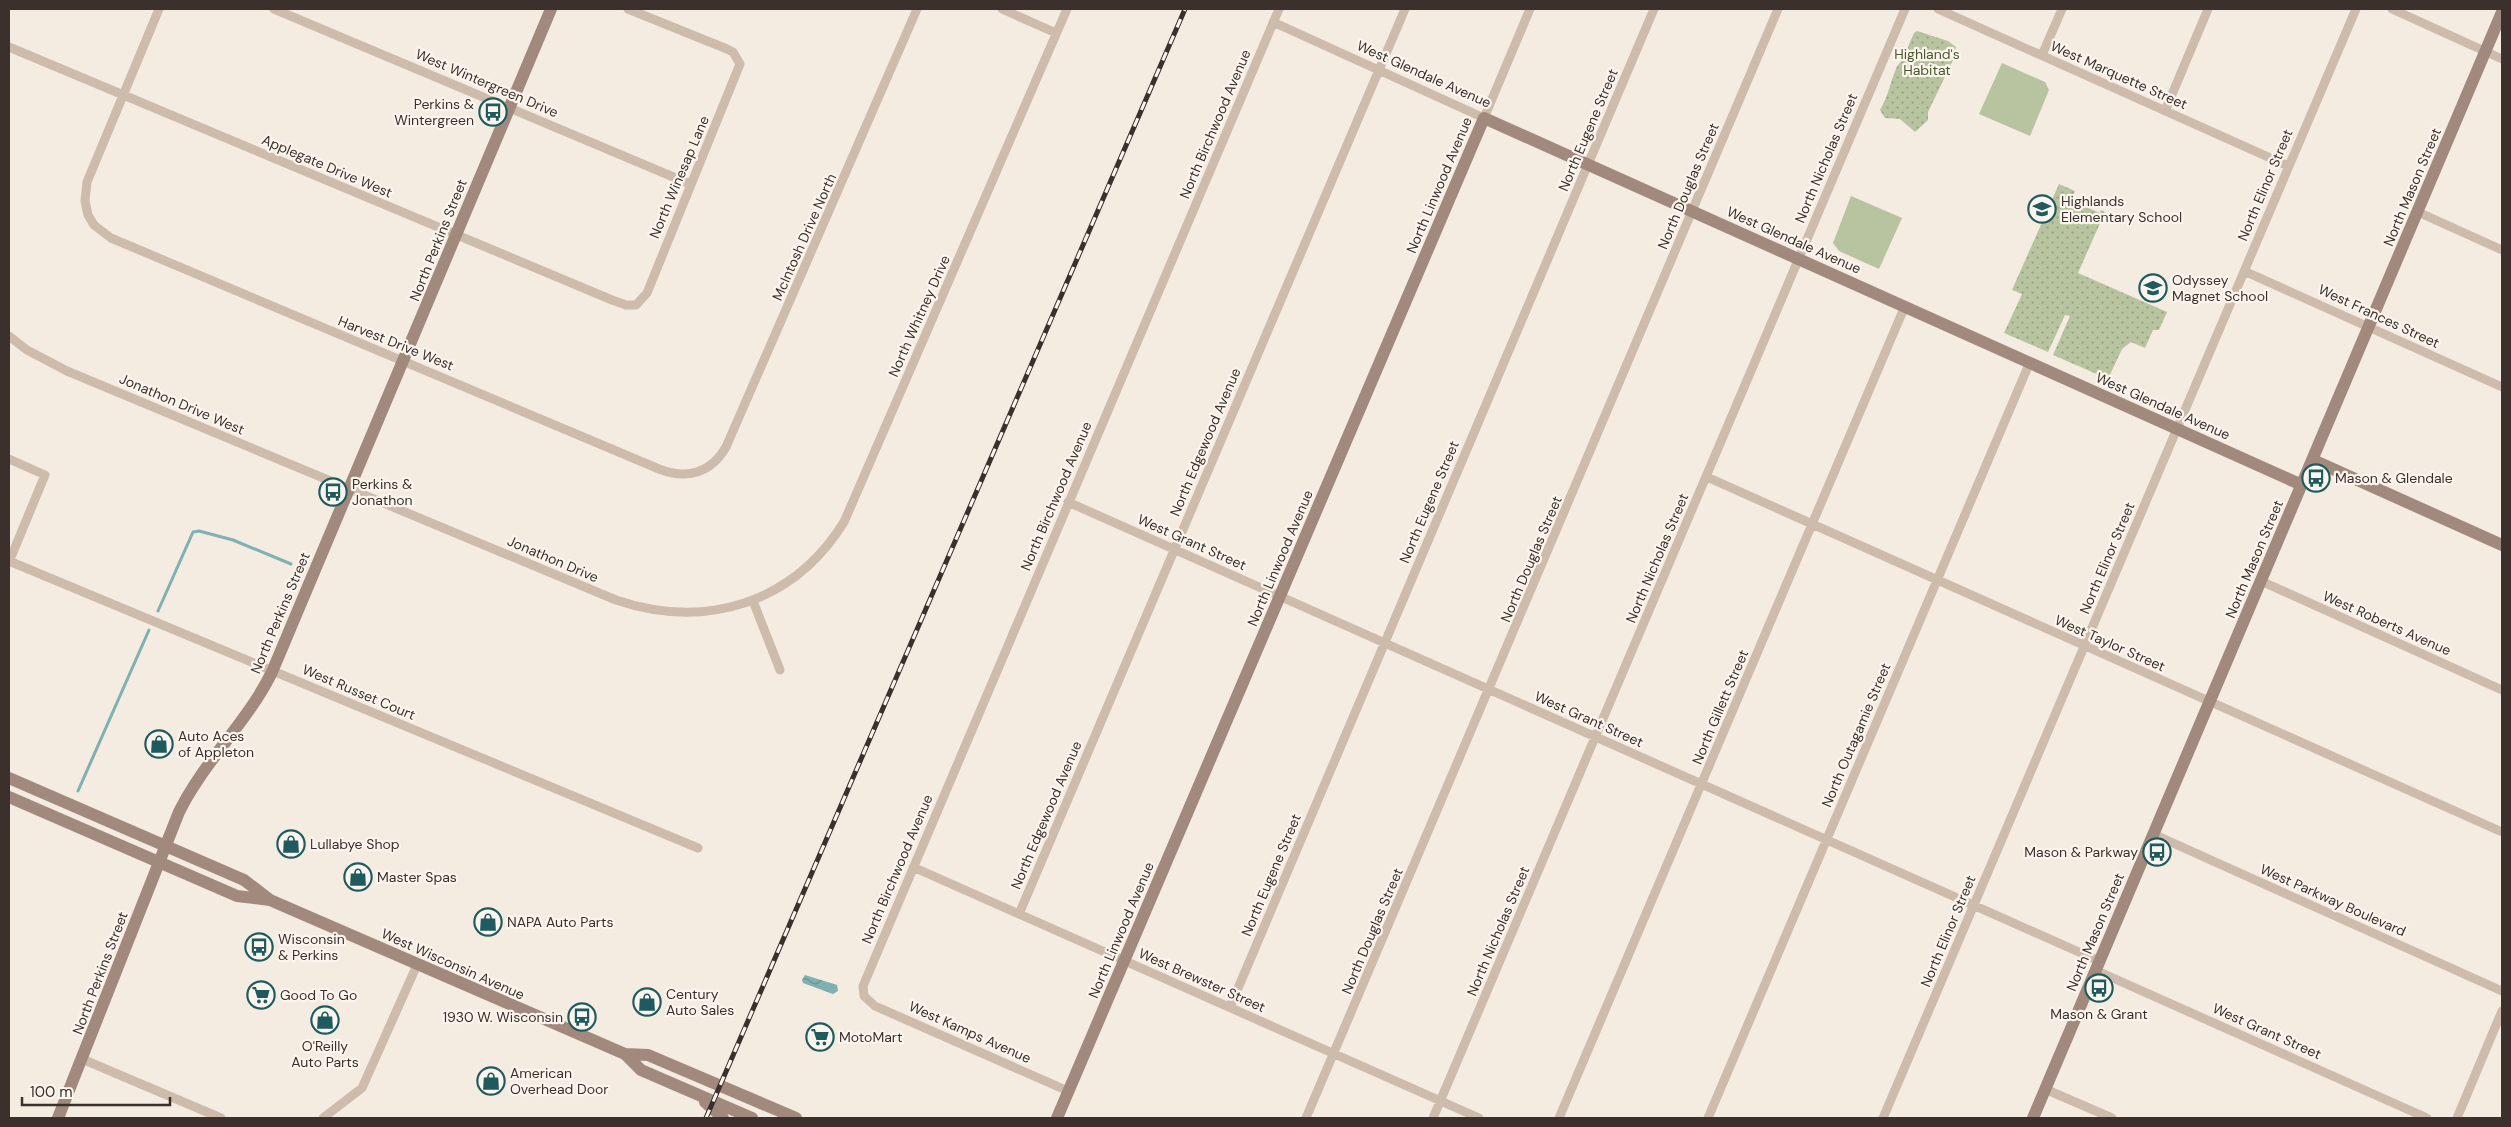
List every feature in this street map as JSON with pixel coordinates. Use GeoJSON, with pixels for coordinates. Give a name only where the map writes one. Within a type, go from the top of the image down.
{"type":"FeatureCollection","features":[{"type":"Feature","properties":{"kind":"street"},"geometry":{"type":"LineString","coordinates":[[122,95],[159,9]]}},
{"type":"Feature","properties":{"kind":"street","name":"West Wintergreen Drive"},"geometry":{"type":"LineString","coordinates":[[274,9],[690,184]]}},
{"type":"Feature","properties":{"kind":"street","name":"North Perkins Street"},"geometry":{"type":"LineString","coordinates":[[58,1118],[165,846],[190,789],[207,764],[256,703],[272,672],[551,9]]}},
{"type":"Feature","properties":{"kind":"street","name":"North Winesap Lane"},"geometry":{"type":"LineString","coordinates":[[628,9],[727,49],[737,58],[740,64],[739,71],[690,184],[647,293],[636,305]]}},
{"type":"Feature","properties":{"kind":"street","name":"McIntosh Drive North"},"geometry":{"type":"LineString","coordinates":[[705,470],[715,463],[726,447],[917,9]]}},
{"type":"Feature","properties":{"kind":"street"},"geometry":{"type":"LineString","coordinates":[[1002,9],[1056,33]]}},
{"type":"Feature","properties":{"kind":"street","name":"North Whitney Drive"},"geometry":{"type":"LineString","coordinates":[[754,601],[778,588],[802,571],[825,549],[844,522],[1067,9]]}},
{"type":"Feature","properties":{"kind":"street","name":"North Birchwood Avenue"},"geometry":{"type":"LineString","coordinates":[[864,996],[863,986],[913,867],[1279,9]]}},
{"type":"Feature","properties":{"kind":"street","name":"North Edgewood Avenue"},"geometry":{"type":"LineString","coordinates":[[1019,914],[1405,9]]}},
{"type":"Feature","properties":{"kind":"street","name":"North Linwood Avenue"},"geometry":{"type":"LineString","coordinates":[[1057,1118],[1530,9]]}},
{"type":"Feature","properties":{"kind":"street","name":"North Eugene Street"},"geometry":{"type":"LineString","coordinates":[[1230,1007],[1654,9]]}},
{"type":"Feature","properties":{"kind":"street","name":"North Douglas Street"},"geometry":{"type":"LineString","coordinates":[[1306,1118],[1490,690],[1778,9]]}},
{"type":"Feature","properties":{"kind":"street","name":"North Nicholas Street"},"geometry":{"type":"LineString","coordinates":[[1433,1118],[1905,9]]}},
{"type":"Feature","properties":{"kind":"street","name":"West Marquette Street"},"geometry":{"type":"LineString","coordinates":[[1938,9],[2288,166]]}},
{"type":"Feature","properties":{"kind":"street"},"geometry":{"type":"LineString","coordinates":[[2042,55],[2062,9]]}},
{"type":"Feature","properties":{"kind":"street"},"geometry":{"type":"LineString","coordinates":[[2165,111],[2208,9]]}},
{"type":"Feature","properties":{"kind":"street","name":"North Elinor Street"},"geometry":{"type":"LineString","coordinates":[[1883,1118],[2356,9]]}},
{"type":"Feature","properties":{"kind":"street"},"geometry":{"type":"LineString","coordinates":[[2392,9],[2502,59]]}},
{"type":"Feature","properties":{"kind":"street","name":"North Mason Street"},"geometry":{"type":"LineString","coordinates":[[2033,1118],[2502,12]]}},
{"type":"Feature","properties":{"kind":"street","name":"West Glendale Avenue"},"geometry":{"type":"LineString","coordinates":[[1273,22],[2302,485]]}},
{"type":"Feature","properties":{"kind":"street","name":"Applegate Drive West"},"geometry":{"type":"LineString","coordinates":[[9,47],[612,300],[626,305],[636,305]]}},
{"type":"Feature","properties":{"kind":"street","name":"Harvest Drive West"},"geometry":{"type":"LineString","coordinates":[[122,95],[86,182],[84,201],[88,215],[94,225],[111,238],[672,474],[694,474],[705,470]]}},
{"type":"Feature","properties":{"kind":"street"},"geometry":{"type":"LineString","coordinates":[[2418,212],[2502,250]]}},
{"type":"Feature","properties":{"kind":"street","name":"West Frances Street"},"geometry":{"type":"LineString","coordinates":[[2244,271],[2502,387]]}},
{"type":"Feature","properties":{"kind":"street","name":"North Gillett Street"},"geometry":{"type":"LineString","coordinates":[[1559,1118],[1905,306]]}},
{"type":"Feature","properties":{"kind":"street","name":"Jonathon Drive West"},"geometry":{"type":"LineString","coordinates":[[9,336],[27,350],[66,371],[350,489]]}},
{"type":"Feature","properties":{"kind":"street","name":"North Outagamie Street"},"geometry":{"type":"LineString","coordinates":[[1708,1118],[2030,362]]}},
{"type":"Feature","properties":{"kind":"street"},"geometry":{"type":"LineString","coordinates":[[9,460],[45,475],[9,562]]}},
{"type":"Feature","properties":{"kind":"street"},"geometry":{"type":"LineString","coordinates":[[2313,460],[2502,545]]}},
{"type":"Feature","properties":{"kind":"street","name":"West Taylor Street"},"geometry":{"type":"LineString","coordinates":[[1707,477],[2502,832]]}},
{"type":"Feature","properties":{"kind":"street","name":"Jonathon Drive"},"geometry":{"type":"LineString","coordinates":[[350,489],[631,605],[666,612],[706,612],[754,601]]}},
{"type":"Feature","properties":{"kind":"street","name":"West Grant Street"},"geometry":{"type":"LineString","coordinates":[[1068,502],[1974,906],[2097,966],[2427,1118]]}},
{"type":"Feature","properties":{"kind":"street","name":"West Russet Court"},"geometry":{"type":"LineString","coordinates":[[9,562],[698,848]]}},
{"type":"Feature","properties":{"kind":"street","name":"West Roberts Avenue"},"geometry":{"type":"LineString","coordinates":[[2261,581],[2502,690]]}},
{"type":"Feature","properties":{"kind":"street"},"geometry":{"type":"LineString","coordinates":[[754,601],[780,670]]}},
{"type":"Feature","properties":{"kind":"street","name":"West Wisconsin Avenue"},"geometry":{"type":"LineString","coordinates":[[9,778],[244,880],[270,900],[624,1054],[641,1070],[753,1118]]}},
{"type":"Feature","properties":{"kind":"street","name":"West Wisconsin Avenue"},"geometry":{"type":"LineString","coordinates":[[9,797],[237,896],[270,900]]}},
{"type":"Feature","properties":{"kind":"street","name":"West Parkway Boulevard"},"geometry":{"type":"LineString","coordinates":[[2153,834],[2502,991]]}},
{"type":"Feature","properties":{"kind":"street","name":"West Brewster Street"},"geometry":{"type":"LineString","coordinates":[[913,867],[1479,1118]]}},
{"type":"Feature","properties":{"kind":"street"},"geometry":{"type":"LineString","coordinates":[[323,1118],[362,1088],[417,964]]}},
{"type":"Feature","properties":{"kind":"street","name":"West Kamps Avenue"},"geometry":{"type":"LineString","coordinates":[[864,996],[875,1006],[1068,1091]]}},
{"type":"Feature","properties":{"kind":"street"},"geometry":{"type":"LineString","coordinates":[[2457,1118],[2502,1011]]}},
{"type":"Feature","properties":{"kind":"street","name":"West Wisconsin Avenue"},"geometry":{"type":"LineString","coordinates":[[624,1054],[648,1055],[796,1118]]}},
{"type":"Feature","properties":{"kind":"street"},"geometry":{"type":"LineString","coordinates":[[82,1059],[221,1118]]}},
{"type":"Feature","properties":{"kind":"street"},"geometry":{"type":"LineString","coordinates":[[2045,1089],[2112,1118]]}},
{"type":"Feature","properties":{"kind":"street"},"geometry":{"type":"LineString","coordinates":[[695,1094],[723,1118]]}},
{"type":"Feature","properties":{"kind":"street"},"geometry":{"type":"LineString","coordinates":[[753,1118],[758,1102]]}},
{"type":"Feature","properties":{"kind":"green space","name":"Highland's Habitat"},"geometry":{"type":"Polygon","coordinates":[[[1917,31],[1948,41],[1956,47],[1953,60],[1928,112],[1928,120],[1915,132],[1900,119],[1885,118],[1880,110],[1897,68],[1914,33],[1917,31]]]}},
{"type":"Feature","properties":{"kind":"green space"},"geometry":{"type":"Polygon","coordinates":[[[2002,63],[2045,82],[2049,90],[2030,136],[1979,114],[2002,63]]]}},
{"type":"Feature","properties":{"kind":"green space"},"geometry":{"type":"Polygon","coordinates":[[[2059,184],[2075,191],[2071,200],[2100,213],[2101,210],[2105,212],[2078,273],[2167,312],[2159,330],[2153,330],[2145,348],[2131,342],[2122,349],[2108,379],[2053,355],[2070,316],[2065,315],[2048,352],[2004,333],[2022,294],[2012,290],[2059,184]]]}},
{"type":"Feature","properties":{"kind":"green space"},"geometry":{"type":"Polygon","coordinates":[[[1851,196],[1902,218],[1879,269],[1839,251],[1833,243],[1851,196]]]}},
{"type":"Feature","properties":{"kind":"water"},"geometry":{"type":"Polygon","coordinates":[[[805,975],[837,985],[838,991],[833,994],[803,983],[802,980],[805,975]]]}},
{"type":"Feature","properties":{"kind":"waterway"},"geometry":{"type":"LineString","coordinates":[[158,611],[193,532],[199,531],[233,540],[291,564]]}},
{"type":"Feature","properties":{"kind":"waterway"},"geometry":{"type":"LineString","coordinates":[[78,791],[149,630]]}},
{"type":"Feature","properties":{"kind":"railway"},"geometry":{"type":"LineString","coordinates":[[706,1118],[1185,9]]}},
{"type":"Feature","properties":{"kind":"place","name":"Perkins & Wintergreen"},"geometry":{"type":"Point","coordinates":[493,112]}},
{"type":"Feature","properties":{"kind":"place","name":"Highlands Elementary School"},"geometry":{"type":"Point","coordinates":[2042,209]}},
{"type":"Feature","properties":{"kind":"place","name":"Odyssey Magnet School"},"geometry":{"type":"Point","coordinates":[2153,288]}},
{"type":"Feature","properties":{"kind":"place","name":"Mason & Glendale"},"geometry":{"type":"Point","coordinates":[2316,478]}},
{"type":"Feature","properties":{"kind":"place","name":"Perkins & Jonathon"},"geometry":{"type":"Point","coordinates":[333,492]}},
{"type":"Feature","properties":{"kind":"place","name":"Auto Aces of Appleton"},"geometry":{"type":"Point","coordinates":[159,744]}},
{"type":"Feature","properties":{"kind":"place","name":"Lullabye Shop"},"geometry":{"type":"Point","coordinates":[291,844]}},
{"type":"Feature","properties":{"kind":"place","name":"Mason & Parkway"},"geometry":{"type":"Point","coordinates":[2157,852]}},
{"type":"Feature","properties":{"kind":"place","name":"Master Spas"},"geometry":{"type":"Point","coordinates":[358,877]}},
{"type":"Feature","properties":{"kind":"place","name":"NAPA Auto Parts"},"geometry":{"type":"Point","coordinates":[488,922]}},
{"type":"Feature","properties":{"kind":"place","name":"Wisconsin & Perkins"},"geometry":{"type":"Point","coordinates":[259,947]}},
{"type":"Feature","properties":{"kind":"place","name":"Mason & Grant"},"geometry":{"type":"Point","coordinates":[2099,988]}},
{"type":"Feature","properties":{"kind":"place","name":"Good To Go"},"geometry":{"type":"Point","coordinates":[261,995]}},
{"type":"Feature","properties":{"kind":"place","name":"Century Auto Sales"},"geometry":{"type":"Point","coordinates":[647,1002]}},
{"type":"Feature","properties":{"kind":"place","name":"1930 W. Wisconsin"},"geometry":{"type":"Point","coordinates":[582,1017]}},
{"type":"Feature","properties":{"kind":"place","name":"O'Reilly Auto Parts"},"geometry":{"type":"Point","coordinates":[325,1020]}},
{"type":"Feature","properties":{"kind":"place","name":"MotoMart"},"geometry":{"type":"Point","coordinates":[820,1037]}},
{"type":"Feature","properties":{"kind":"place","name":"American Overhead Door"},"geometry":{"type":"Point","coordinates":[491,1081]}}]}
